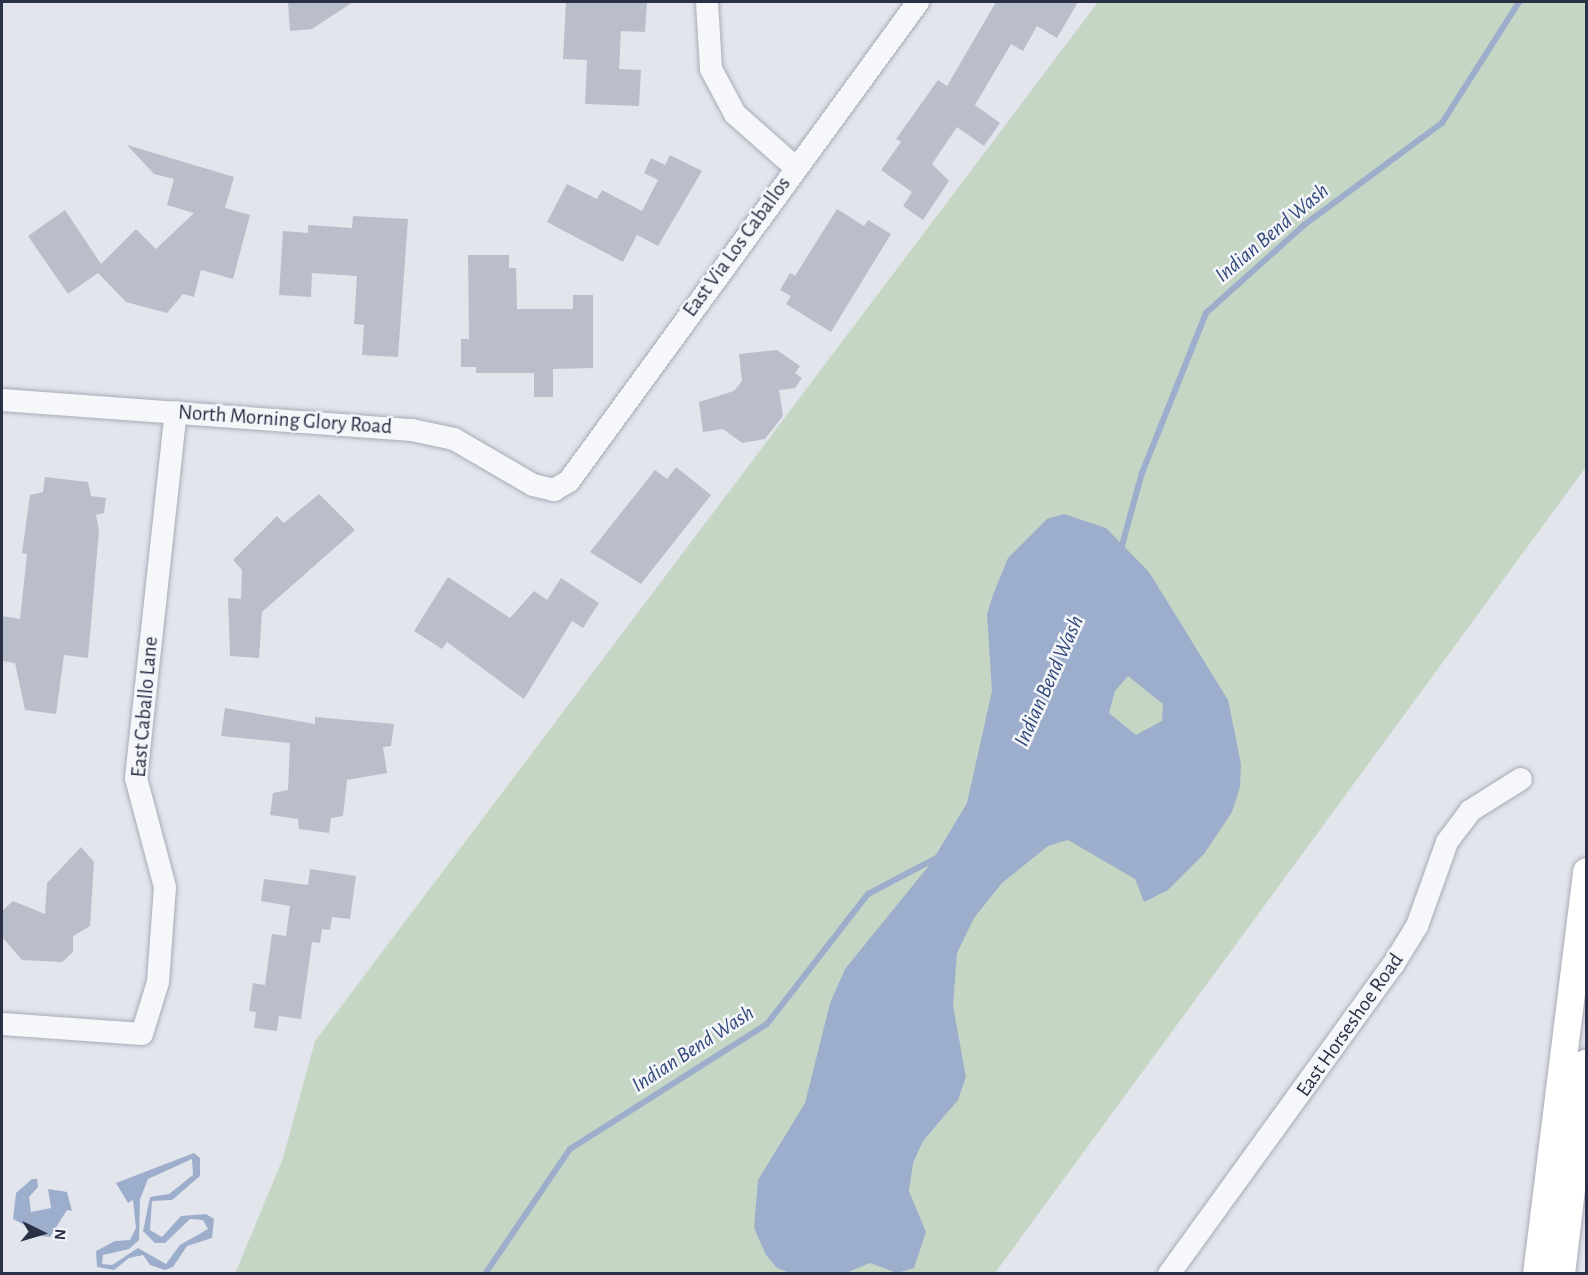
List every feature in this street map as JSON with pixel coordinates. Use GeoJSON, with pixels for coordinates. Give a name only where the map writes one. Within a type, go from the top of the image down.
{"type":"FeatureCollection","features":[{"type":"Feature","properties":{"kind":"main road"},"geometry":{"type":"LineString","coordinates":[[1561,1274],[1573,1129],[1587,871]]}},
{"type":"Feature","properties":{"kind":"main road"},"geometry":{"type":"LineString","coordinates":[[1536,1274],[1573,1129],[1587,1062]]}},
{"type":"Feature","properties":{"kind":"street"},"geometry":{"type":"LineString","coordinates":[[707,2],[711,69],[735,114],[795,167]]}},
{"type":"Feature","properties":{"kind":"street","name":"East Via Los Caballos"},"geometry":{"type":"LineString","coordinates":[[554,490],[568,481],[795,167],[918,2]]}},
{"type":"Feature","properties":{"kind":"street","name":"North Morning Glory Road"},"geometry":{"type":"LineString","coordinates":[[2,400],[422,432],[454,439],[533,485],[554,490]]}},
{"type":"Feature","properties":{"kind":"street","name":"East Caballo Lane"},"geometry":{"type":"LineString","coordinates":[[2,1024],[142,1034],[158,982],[165,887],[136,778],[176,412]]}},
{"type":"Feature","properties":{"kind":"street","name":"East Horseshoe Road"},"geometry":{"type":"LineString","coordinates":[[1169,1274],[1393,965],[1417,926],[1447,842],[1470,811],[1521,779]]}},
{"type":"Feature","properties":{"kind":"green space"},"geometry":{"type":"Polygon","coordinates":[[[1098,2],[1586,2],[1586,467],[995,1273],[235,1274],[283,1158],[315,1041],[1098,2]]]}},
{"type":"Feature","properties":{"kind":"water"},"geometry":{"type":"Polygon","coordinates":[[[1064,514],[1106,528],[1149,572],[1228,700],[1241,764],[1240,787],[1232,812],[1204,854],[1168,890],[1144,902],[1135,879],[1068,840],[1048,846],[1002,883],[974,918],[957,953],[953,1006],[966,1077],[958,1100],[923,1141],[913,1163],[909,1191],[926,1232],[914,1268],[897,1273],[870,1263],[846,1273],[790,1273],[777,1268],[766,1255],[754,1228],[758,1180],[805,1103],[830,1003],[845,969],[931,863],[967,803],[992,691],[987,614],[1008,558],[1047,519],[1064,514]],[[1128,676],[1115,691],[1109,713],[1136,735],[1162,721],[1163,704],[1128,676]]]}},
{"type":"Feature","properties":{"kind":"water"},"geometry":{"type":"Polygon","coordinates":[[[194,1153],[200,1158],[200,1176],[172,1200],[152,1201],[150,1230],[162,1237],[181,1216],[206,1214],[214,1219],[212,1238],[187,1246],[173,1267],[165,1270],[150,1265],[143,1255],[129,1258],[114,1270],[97,1267],[96,1251],[115,1241],[130,1240],[136,1228],[133,1200],[128,1203],[116,1183],[194,1153]],[[192,1159],[148,1179],[140,1199],[139,1240],[129,1249],[103,1255],[102,1264],[112,1265],[138,1248],[166,1264],[180,1245],[208,1229],[203,1220],[190,1219],[165,1243],[155,1243],[143,1231],[150,1197],[169,1194],[193,1175],[192,1159]]]}},
{"type":"Feature","properties":{"kind":"water"},"geometry":{"type":"Polygon","coordinates":[[[32,1179],[37,1179],[38,1187],[29,1197],[31,1212],[51,1208],[48,1189],[67,1192],[72,1211],[67,1210],[50,1237],[31,1235],[30,1228],[13,1219],[16,1193],[32,1179]]]}},
{"type":"Feature","properties":{"kind":"building"},"geometry":{"type":"Polygon","coordinates":[[[288,2],[353,2],[312,29],[290,31],[288,2]]]}},
{"type":"Feature","properties":{"kind":"building"},"geometry":{"type":"Polygon","coordinates":[[[566,2],[647,2],[645,32],[621,31],[619,69],[641,70],[639,106],[585,104],[587,60],[563,59],[566,2]]]}},
{"type":"Feature","properties":{"kind":"building"},"geometry":{"type":"Polygon","coordinates":[[[996,2],[1078,2],[1057,38],[1037,26],[1023,51],[1011,44],[975,105],[1000,123],[984,146],[957,127],[932,164],[949,181],[923,220],[903,206],[912,192],[881,170],[901,142],[896,139],[938,80],[947,86],[996,2]]]}},
{"type":"Feature","properties":{"kind":"building"},"geometry":{"type":"Polygon","coordinates":[[[127,145],[234,177],[225,208],[250,215],[233,279],[201,270],[194,297],[183,294],[167,313],[126,302],[98,273],[68,294],[28,236],[65,210],[101,264],[136,229],[156,249],[194,213],[167,205],[174,179],[154,174],[127,145]]]}},
{"type":"Feature","properties":{"kind":"building"},"geometry":{"type":"Polygon","coordinates":[[[670,155],[702,171],[658,246],[637,235],[623,262],[547,222],[567,184],[597,199],[602,190],[642,211],[658,180],[644,173],[651,158],[665,165],[670,155]]]}},
{"type":"Feature","properties":{"kind":"building"},"geometry":{"type":"Polygon","coordinates":[[[837,209],[864,226],[868,220],[891,234],[831,332],[786,304],[791,296],[780,290],[790,273],[795,276],[837,209]]]}},
{"type":"Feature","properties":{"kind":"building"},"geometry":{"type":"Polygon","coordinates":[[[353,216],[408,219],[398,357],[362,355],[364,325],[354,324],[357,276],[312,273],[311,297],[279,295],[283,231],[308,233],[308,225],[352,228],[353,216]]]}},
{"type":"Feature","properties":{"kind":"building"},"geometry":{"type":"Polygon","coordinates":[[[468,255],[509,255],[509,268],[516,268],[517,309],[573,309],[573,295],[593,295],[593,368],[553,369],[553,397],[534,397],[534,373],[476,373],[476,367],[461,367],[461,339],[469,339],[468,255]]]}},
{"type":"Feature","properties":{"kind":"building"},"geometry":{"type":"Polygon","coordinates":[[[777,350],[800,366],[795,373],[802,378],[795,388],[779,390],[783,416],[765,439],[742,443],[723,429],[703,432],[699,402],[734,391],[742,381],[739,354],[777,350]]]}},
{"type":"Feature","properties":{"kind":"building"},"geometry":{"type":"Polygon","coordinates":[[[676,467],[711,495],[641,584],[590,552],[655,470],[667,479],[676,467]]]}},
{"type":"Feature","properties":{"kind":"building"},"geometry":{"type":"Polygon","coordinates":[[[45,477],[88,482],[91,496],[106,498],[104,513],[96,515],[99,530],[88,658],[64,655],[56,714],[25,710],[15,663],[2,661],[2,616],[20,619],[27,554],[22,553],[30,495],[43,492],[45,477]]]}},
{"type":"Feature","properties":{"kind":"building"},"geometry":{"type":"Polygon","coordinates":[[[319,494],[355,530],[262,612],[259,658],[230,656],[228,598],[241,599],[242,570],[233,560],[277,516],[284,523],[319,494]]]}},
{"type":"Feature","properties":{"kind":"building"},"geometry":{"type":"Polygon","coordinates":[[[448,577],[510,618],[534,591],[547,600],[561,578],[599,603],[583,628],[572,621],[524,699],[447,642],[442,649],[414,631],[448,577]]]}},
{"type":"Feature","properties":{"kind":"building"},"geometry":{"type":"Polygon","coordinates":[[[225,708],[315,724],[315,717],[394,724],[391,746],[383,747],[387,773],[347,780],[343,816],[331,818],[329,833],[299,829],[298,819],[270,815],[273,793],[288,790],[290,743],[221,736],[225,708]]]}},
{"type":"Feature","properties":{"kind":"building"},"geometry":{"type":"Polygon","coordinates":[[[81,847],[94,862],[90,926],[73,936],[73,952],[62,962],[22,960],[2,937],[2,911],[13,901],[45,914],[47,883],[81,847]]]}},
{"type":"Feature","properties":{"kind":"building"},"geometry":{"type":"Polygon","coordinates":[[[310,869],[356,876],[350,919],[332,917],[330,930],[322,929],[320,943],[312,942],[301,1019],[279,1016],[277,1031],[254,1028],[256,1012],[249,1011],[253,983],[265,985],[272,934],[286,936],[290,906],[261,901],[264,879],[308,885],[310,869]]]}},
{"type":"Feature","properties":{"kind":"waterway","name":"Indian Bend Wash"},"geometry":{"type":"LineString","coordinates":[[1121,549],[1142,473],[1206,313],[1304,225],[1442,123],[1519,2]]}},
{"type":"Feature","properties":{"kind":"waterway","name":"Indian Bend Wash"},"geometry":{"type":"LineString","coordinates":[[485,1274],[570,1149],[767,1024],[868,894],[942,855]]}}]}
